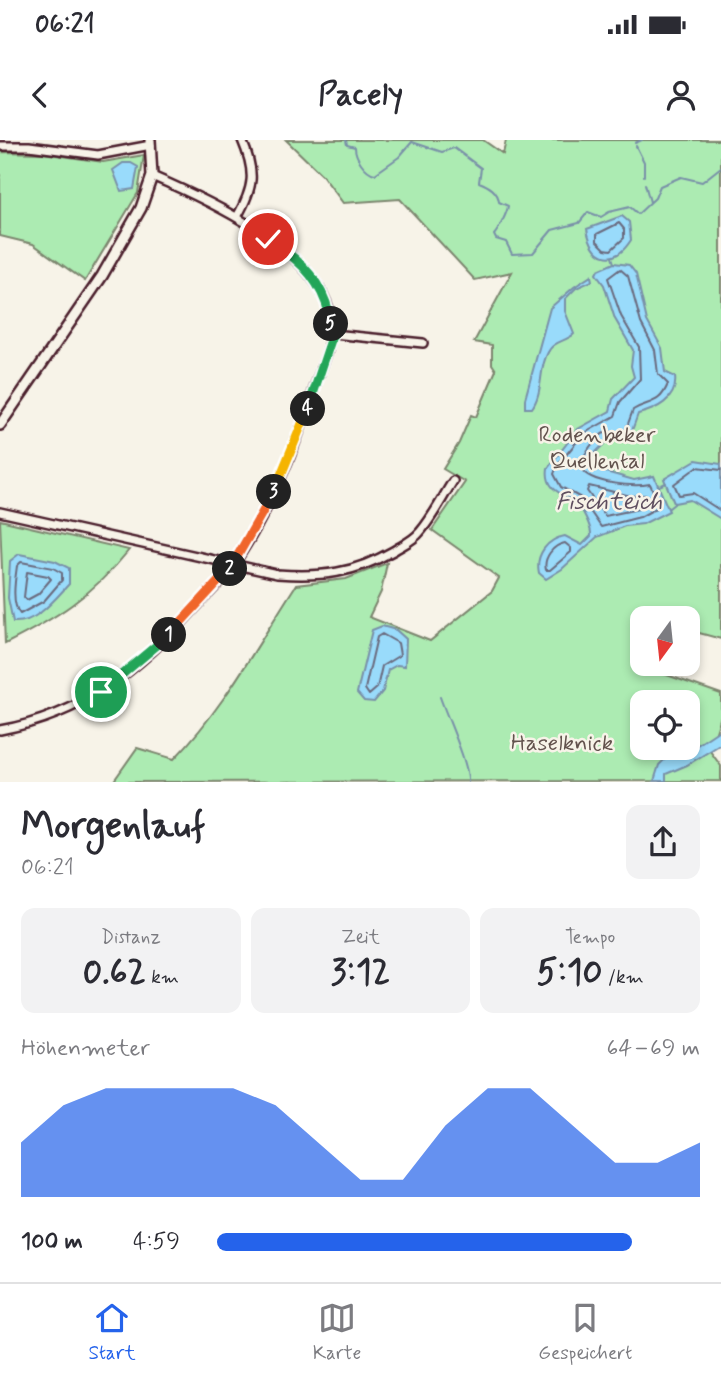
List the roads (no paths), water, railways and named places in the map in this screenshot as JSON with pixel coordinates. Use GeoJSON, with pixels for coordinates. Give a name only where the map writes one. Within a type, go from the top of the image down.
{"type":"FeatureCollection","features":[{"type":"Feature","properties":{"kind":"street"},"geometry":{"type":"LineString","coordinates":[[237,218],[254,178],[245,140]]}},
{"type":"Feature","properties":{"kind":"street"},"geometry":{"type":"LineString","coordinates":[[0,146],[98,155],[151,142],[152,176],[141,208],[102,276],[0,425]]}},
{"type":"Feature","properties":{"kind":"street"},"geometry":{"type":"LineString","coordinates":[[0,730],[35,724],[62,714],[101,692],[181,625],[234,565],[282,477],[303,425],[333,334],[330,309],[312,275],[296,259],[237,218],[196,195],[152,176]]}},
{"type":"Feature","properties":{"kind":"street"},"geometry":{"type":"LineString","coordinates":[[333,334],[423,343]]}},
{"type":"Feature","properties":{"kind":"street"},"geometry":{"type":"LineString","coordinates":[[0,512],[277,574],[314,576],[344,573],[411,540],[429,520],[453,481]]}},
{"type":"Feature","properties":{"kind":"water"},"geometry":{"type":"Polygon","coordinates":[[[123,163],[138,167],[134,189],[121,191],[113,170],[123,163]]]}},
{"type":"Feature","properties":{"kind":"water"},"geometry":{"type":"Polygon","coordinates":[[[622,216],[629,222],[631,240],[617,254],[604,256],[598,253],[587,229],[622,216]]]}},
{"type":"Feature","properties":{"kind":"water","name":"Fischteich"},"geometry":{"type":"Polygon","coordinates":[[[614,263],[629,265],[636,274],[647,321],[662,348],[665,372],[675,377],[675,385],[664,403],[638,414],[630,436],[619,441],[609,439],[590,458],[588,467],[634,480],[654,476],[669,511],[643,524],[625,526],[597,537],[562,569],[546,579],[539,573],[538,566],[541,554],[548,544],[565,536],[582,545],[591,536],[588,522],[580,507],[551,485],[548,468],[578,429],[610,411],[613,399],[634,377],[631,366],[633,350],[615,319],[604,285],[596,274],[598,270],[614,263]]]}},
{"type":"Feature","properties":{"kind":"water"},"geometry":{"type":"Polygon","coordinates":[[[591,276],[592,281],[576,288],[565,299],[565,311],[574,334],[550,349],[544,363],[536,402],[532,408],[525,408],[525,399],[550,308],[591,276]]]}},
{"type":"Feature","properties":{"kind":"water","name":"Fischteich"},"geometry":{"type":"Polygon","coordinates":[[[696,460],[721,464],[721,519],[690,500],[674,503],[664,479],[696,460]]]}},
{"type":"Feature","properties":{"kind":"water"},"geometry":{"type":"Polygon","coordinates":[[[19,554],[55,561],[69,568],[69,584],[37,615],[21,622],[13,622],[8,598],[10,561],[19,554]]]}},
{"type":"Feature","properties":{"kind":"water"},"geometry":{"type":"Polygon","coordinates":[[[382,626],[396,630],[406,639],[405,666],[397,665],[388,670],[383,691],[374,702],[364,701],[357,693],[372,630],[382,626]]]}},
{"type":"Feature","properties":{"kind":"water"},"geometry":{"type":"Polygon","coordinates":[[[721,729],[721,744],[700,757],[700,743],[721,729]]]}},
{"type":"Feature","properties":{"kind":"water"},"geometry":{"type":"Polygon","coordinates":[[[664,760],[695,760],[666,774],[666,781],[654,781],[659,765],[664,760]]]}},
{"type":"Feature","properties":{"kind":"waterway"},"geometry":{"type":"LineString","coordinates":[[346,140],[347,145],[355,147],[361,164],[375,174],[399,157],[412,142],[442,152],[454,148],[481,168],[479,182],[492,189],[499,202],[508,206],[494,235],[496,239],[506,242],[512,254],[533,253],[552,230],[579,223],[588,212],[601,217],[609,212],[630,207],[638,214],[655,198],[660,186],[681,177],[702,182],[721,167]]}},
{"type":"Feature","properties":{"kind":"waterway"},"geometry":{"type":"LineString","coordinates":[[635,143],[642,140]]}},
{"type":"Feature","properties":{"kind":"waterway"},"geometry":{"type":"LineString","coordinates":[[636,146],[644,162],[644,176]]}},
{"type":"Feature","properties":{"kind":"waterway"},"geometry":{"type":"LineString","coordinates":[[645,184],[650,202]]}},
{"type":"Feature","properties":{"kind":"waterway"},"geometry":{"type":"LineString","coordinates":[[612,257],[614,263]]}},
{"type":"Feature","properties":{"kind":"waterway"},"geometry":{"type":"LineString","coordinates":[[659,486],[666,483]]}},
{"type":"Feature","properties":{"kind":"waterway"},"geometry":{"type":"LineString","coordinates":[[669,508],[674,504]]}},
{"type":"Feature","properties":{"kind":"waterway"},"geometry":{"type":"LineString","coordinates":[[440,697],[462,753],[468,782]]}},
{"type":"Feature","properties":{"kind":"park label","name":"Rodenbeker Quellental"},"geometry":{"type":"Point","coordinates":[597,449]}},
{"type":"Feature","properties":{"kind":"park label","name":"Haselknick"},"geometry":{"type":"Point","coordinates":[562,744]}}]}
